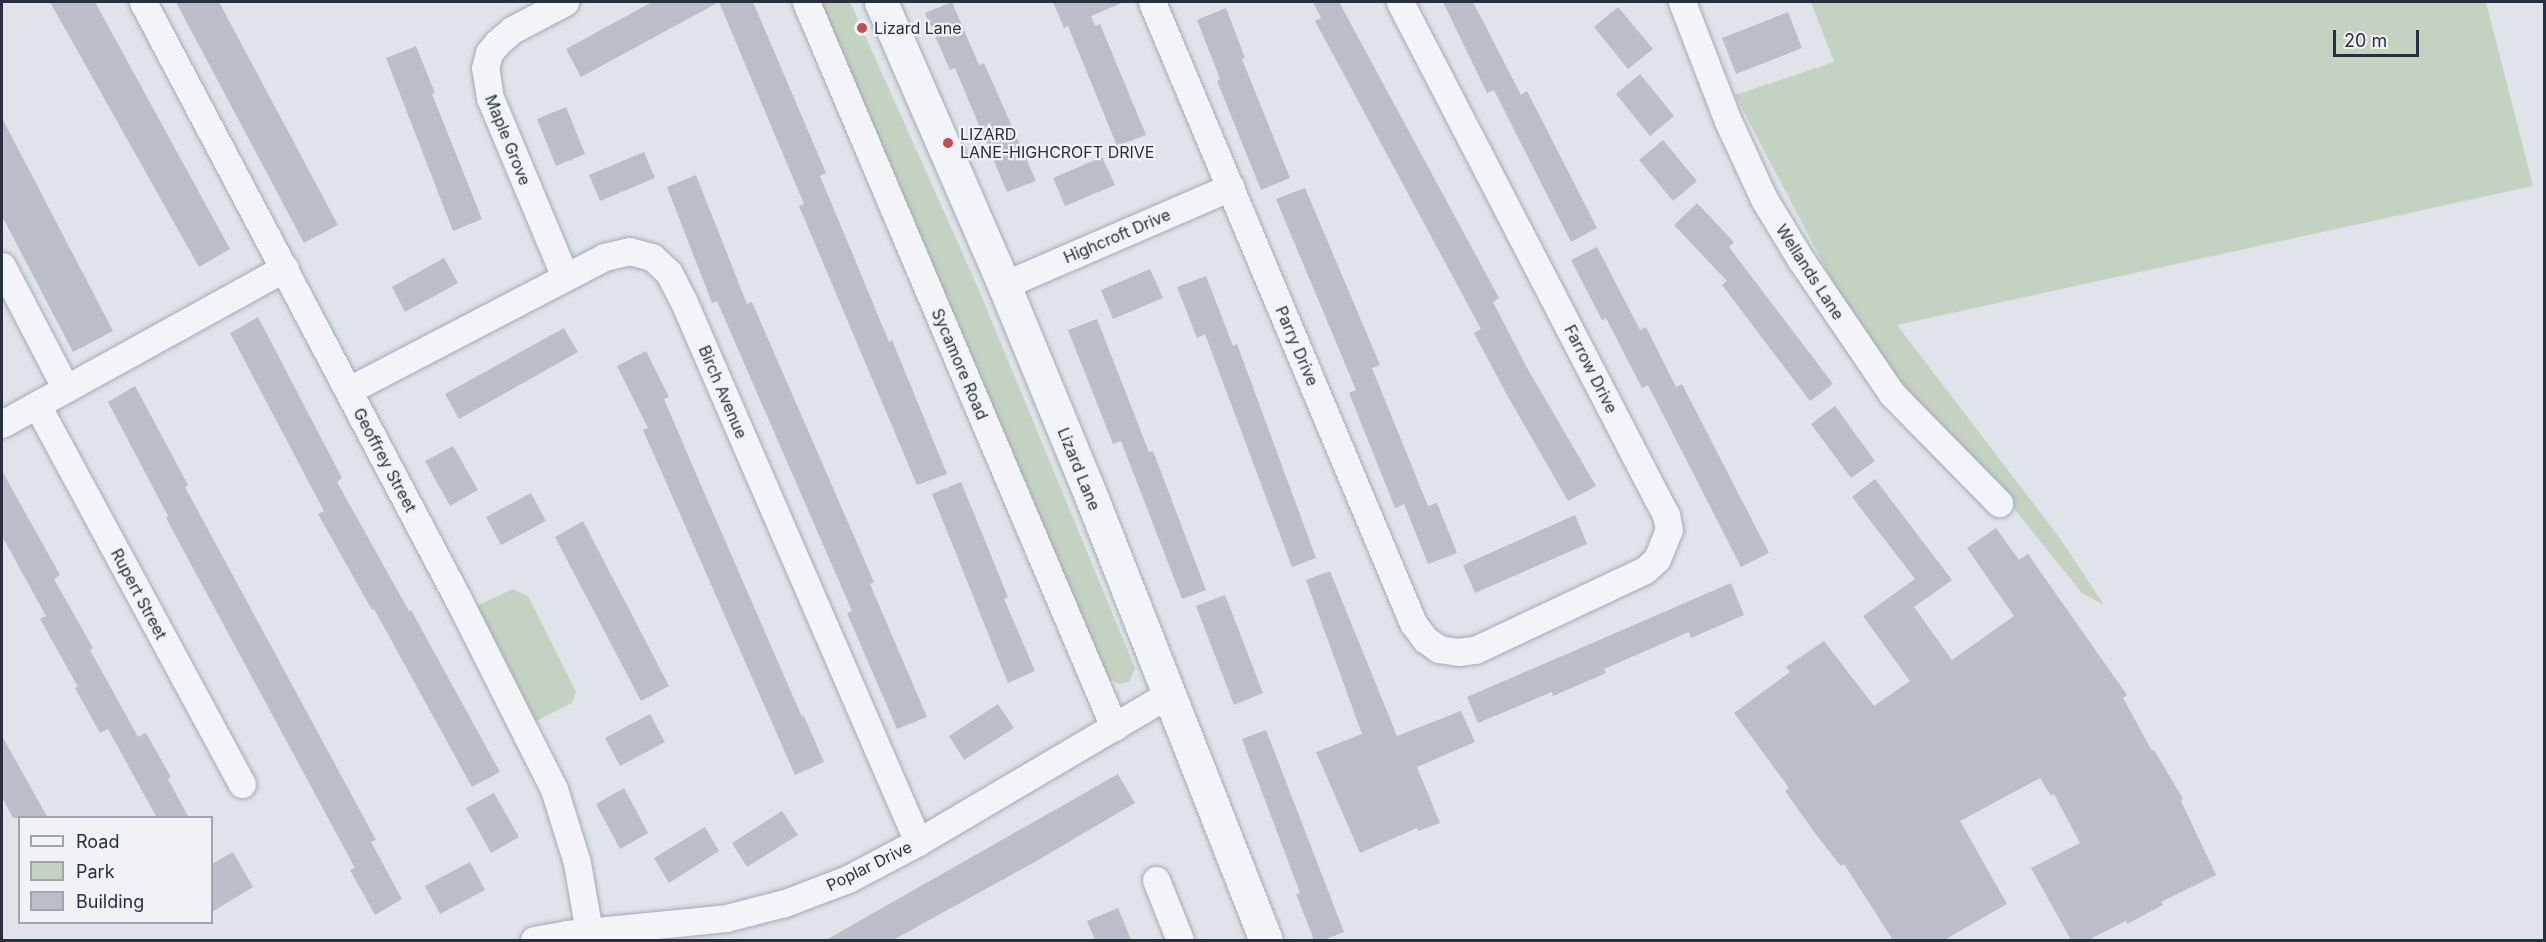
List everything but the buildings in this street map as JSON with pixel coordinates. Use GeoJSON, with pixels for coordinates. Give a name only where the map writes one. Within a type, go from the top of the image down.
{"type":"FeatureCollection","features":[{"type":"Feature","properties":{"kind":"street","name":"Geoffrey Street"},"geometry":{"type":"LineString","coordinates":[[143,2],[349,390],[554,789],[577,863],[589,932]]}},
{"type":"Feature","properties":{"kind":"street","name":"Maple Grove"},"geometry":{"type":"LineString","coordinates":[[565,2],[512,30],[489,53],[484,68],[490,98],[565,278]]}},
{"type":"Feature","properties":{"kind":"street","name":"Sycamore Road"},"geometry":{"type":"LineString","coordinates":[[806,2],[1114,727]]}},
{"type":"Feature","properties":{"kind":"street","name":"Lizard Lane"},"geometry":{"type":"LineString","coordinates":[[881,2],[1004,285],[1266,940]]}},
{"type":"Feature","properties":{"kind":"street","name":"Parry Drive"},"geometry":{"type":"LineString","coordinates":[[1152,2],[1413,623],[1426,640],[1439,649],[1458,652],[1475,650]]}},
{"type":"Feature","properties":{"kind":"street","name":"Farrow Drive"},"geometry":{"type":"LineString","coordinates":[[1400,2],[1666,515],[1669,530],[1657,558],[1645,570],[1475,650]]}},
{"type":"Feature","properties":{"kind":"street","name":"Wellands Lane"},"geometry":{"type":"LineString","coordinates":[[1682,2],[1728,121],[1759,189],[1801,260],[1892,394],[1999,503]]}},
{"type":"Feature","properties":{"kind":"street","name":"Highcroft Drive"},"geometry":{"type":"LineString","coordinates":[[1004,285],[1231,187]]}},
{"type":"Feature","properties":{"kind":"street","name":"Birch Avenue"},"geometry":{"type":"LineString","coordinates":[[349,390],[604,257],[630,251],[652,257],[669,273],[918,843]]}},
{"type":"Feature","properties":{"kind":"street"},"geometry":{"type":"LineString","coordinates":[[2,266],[65,387]]}},
{"type":"Feature","properties":{"kind":"street"},"geometry":{"type":"LineString","coordinates":[[2,424],[65,387],[285,268]]}},
{"type":"Feature","properties":{"kind":"street","name":"Rupert Street"},"geometry":{"type":"LineString","coordinates":[[37,405],[242,784]]}},
{"type":"Feature","properties":{"kind":"street","name":"Poplar Drive"},"geometry":{"type":"LineString","coordinates":[[534,940],[726,918],[785,903],[848,879],[918,843],[1169,694]]}},
{"type":"Feature","properties":{"kind":"street"},"geometry":{"type":"LineString","coordinates":[[1156,880],[1179,940]]}},
{"type":"Feature","properties":{"kind":"green space"},"geometry":{"type":"Polygon","coordinates":[[[815,2],[850,2],[979,290],[1135,668],[1129,682],[1119,684],[1108,678],[815,2]]]}},
{"type":"Feature","properties":{"kind":"green space"},"geometry":{"type":"Polygon","coordinates":[[[1811,2],[2486,2],[2533,186],[1897,325],[2059,537],[2104,605],[2082,593],[1998,489],[1956,447],[1857,328],[1735,95],[1834,62],[1811,2]]]}},
{"type":"Feature","properties":{"kind":"green space"},"geometry":{"type":"Polygon","coordinates":[[[513,589],[528,596],[576,692],[572,703],[534,722],[474,607],[513,589]]]}},
{"type":"Feature","properties":{"kind":"place","name":"Lizard Lane"},"geometry":{"type":"Point","coordinates":[862,28]}},
{"type":"Feature","properties":{"kind":"place","name":"LIZARD LANE-HIGHCROFT DRIVE"},"geometry":{"type":"Point","coordinates":[948,143]}}]}
